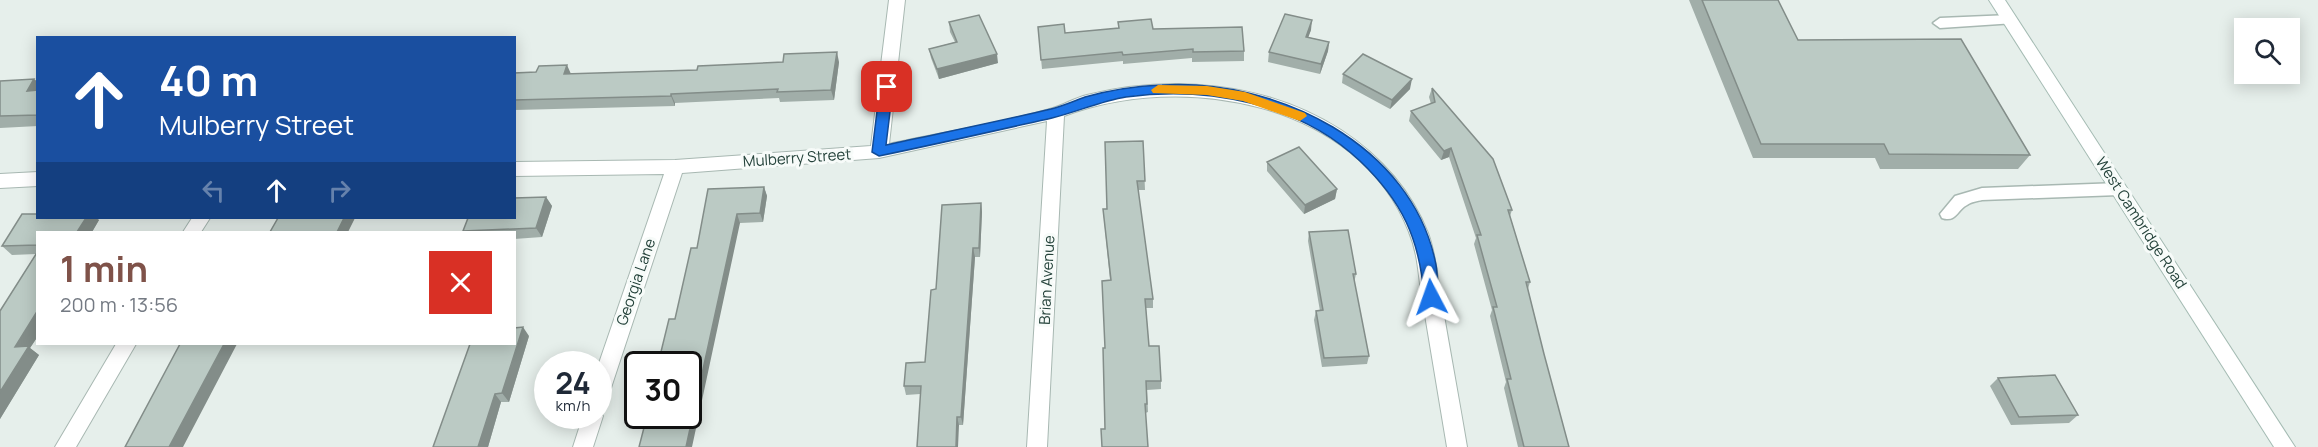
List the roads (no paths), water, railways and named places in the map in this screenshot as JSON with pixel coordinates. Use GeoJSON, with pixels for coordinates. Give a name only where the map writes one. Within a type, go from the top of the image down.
{"type":"FeatureCollection","features":[{"type":"Feature","properties":{"kind":"street"},"geometry":{"type":"LineString","coordinates":[[879,152],[897,0]]}},
{"type":"Feature","properties":{"kind":"street","name":"West Cambridge Road"},"geometry":{"type":"LineString","coordinates":[[1997,0],[2285,447]]}},
{"type":"Feature","properties":{"kind":"street","name":"Mulberry Street"},"geometry":{"type":"LineString","coordinates":[[516,169],[675,167],[879,152],[1056,113],[1087,101],[1125,93],[1164,89],[1207,90],[1282,108],[1320,125],[1355,148],[1377,168],[1403,202],[1418,231],[1429,265],[1431,297],[1457,447]]}},
{"type":"Feature","properties":{"kind":"street","name":"Brian Avenue"},"geometry":{"type":"LineString","coordinates":[[1037,447],[1056,113]]}},
{"type":"Feature","properties":{"kind":"street","name":"Georgia Lane"},"geometry":{"type":"LineString","coordinates":[[612,355],[675,167]]}},
{"type":"Feature","properties":{"kind":"street"},"geometry":{"type":"LineString","coordinates":[[0,181],[36,179]]}},
{"type":"Feature","properties":{"kind":"street"},"geometry":{"type":"LineString","coordinates":[[65,447],[125,345]]}},
{"type":"Feature","properties":{"kind":"street"},"geometry":{"type":"LineString","coordinates":[[583,447],[589,429]]}},
{"type":"Feature","properties":{"kind":"lane"},"geometry":{"type":"LineString","coordinates":[[1940,23],[2010,20]]}},
{"type":"Feature","properties":{"kind":"lane"},"geometry":{"type":"LineString","coordinates":[[1948,214],[1962,200],[1982,194],[2119,189]]}}]}
